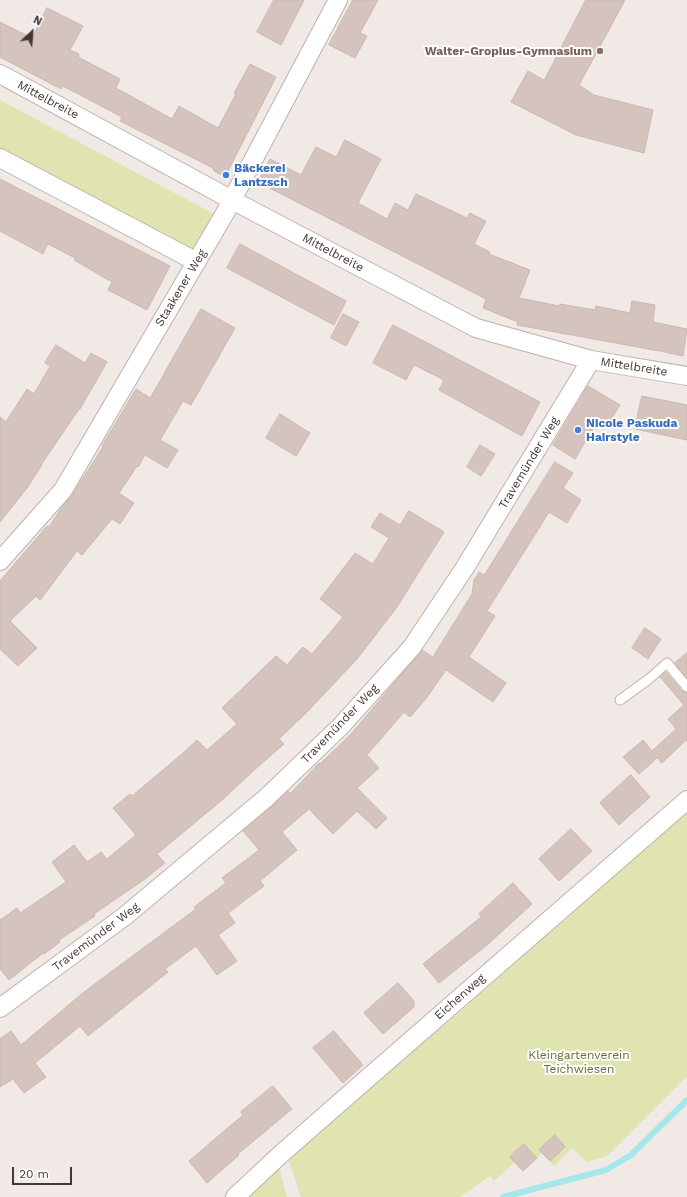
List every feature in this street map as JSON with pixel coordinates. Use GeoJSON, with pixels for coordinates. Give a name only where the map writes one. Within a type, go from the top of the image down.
{"type":"FeatureCollection","features":[{"type":"Feature","properties":{"kind":"street","name":"Staakener Weg"},"geometry":{"type":"LineString","coordinates":[[0,561],[63,490],[232,200],[338,0]]}},
{"type":"Feature","properties":{"kind":"street","name":"Mittelbreite"},"geometry":{"type":"LineString","coordinates":[[0,74],[232,200],[476,328],[591,360],[687,376]]}},
{"type":"Feature","properties":{"kind":"street"},"geometry":{"type":"LineString","coordinates":[[0,158],[197,262]]}},
{"type":"Feature","properties":{"kind":"street","name":"Travemünder Weg"},"geometry":{"type":"LineString","coordinates":[[0,1008],[131,911],[266,798],[341,726],[412,647],[464,570],[591,360]]}},
{"type":"Feature","properties":{"kind":"street","name":"Eichenweg"},"geometry":{"type":"LineString","coordinates":[[235,1197],[281,1154],[687,800]]}},
{"type":"Feature","properties":{"kind":"lane"},"geometry":{"type":"LineString","coordinates":[[620,700],[649,680],[667,664],[687,687]]}},
{"type":"Feature","properties":{"kind":"green space"},"geometry":{"type":"Polygon","coordinates":[[[0,100],[214,214],[192,253],[0,151],[0,100]]]}},
{"type":"Feature","properties":{"kind":"green space","name":"Kleingartenverein Teichwiesen"},"geometry":{"type":"Polygon","coordinates":[[[687,810],[687,1076],[607,1156],[587,1162],[572,1148],[554,1166],[542,1153],[523,1171],[515,1162],[494,1181],[490,1176],[460,1197],[301,1197],[287,1155],[454,1017],[687,810]]]}},
{"type":"Feature","properties":{"kind":"green space"},"geometry":{"type":"Polygon","coordinates":[[[279,1167],[287,1197],[247,1197],[279,1167]]]}},
{"type":"Feature","properties":{"kind":"building"},"geometry":{"type":"Polygon","coordinates":[[[274,0],[304,0],[281,45],[257,32],[274,0]]]}},
{"type":"Feature","properties":{"kind":"building"},"geometry":{"type":"Polygon","coordinates":[[[353,0],[378,0],[360,33],[367,36],[355,58],[329,45],[353,0]]]}},
{"type":"Feature","properties":{"kind":"building"},"geometry":{"type":"Polygon","coordinates":[[[586,0],[625,0],[579,85],[594,95],[653,110],[644,153],[576,135],[511,102],[528,71],[544,80],[586,0]]]}},
{"type":"Feature","properties":{"kind":"building"},"geometry":{"type":"Polygon","coordinates":[[[47,8],[83,26],[70,50],[79,54],[78,57],[120,79],[116,88],[172,119],[179,106],[218,128],[236,94],[234,93],[250,64],[276,77],[225,177],[214,171],[213,168],[120,121],[122,117],[63,86],[61,89],[0,57],[0,22],[32,38],[47,8]]]}},
{"type":"Feature","properties":{"kind":"building"},"geometry":{"type":"Polygon","coordinates":[[[345,140],[381,159],[358,203],[387,219],[395,203],[408,210],[416,194],[467,218],[470,213],[486,221],[474,244],[490,252],[489,254],[530,270],[519,298],[559,306],[560,304],[595,310],[596,306],[630,313],[632,301],[655,305],[653,322],[687,329],[683,356],[517,325],[518,322],[483,308],[486,299],[258,182],[270,159],[301,175],[316,147],[336,157],[345,140]]]}},
{"type":"Feature","properties":{"kind":"building"},"geometry":{"type":"Polygon","coordinates":[[[0,179],[170,266],[147,310],[108,290],[112,282],[74,260],[75,258],[48,244],[43,254],[0,231],[0,179]]]}},
{"type":"Feature","properties":{"kind":"building"},"geometry":{"type":"Polygon","coordinates":[[[240,244],[346,301],[334,325],[227,268],[240,244]]]}},
{"type":"Feature","properties":{"kind":"building"},"geometry":{"type":"Polygon","coordinates":[[[201,309],[235,328],[191,405],[183,401],[160,440],[178,450],[167,468],[145,455],[119,493],[134,503],[120,524],[112,519],[82,555],[77,551],[40,600],[36,596],[10,621],[37,648],[18,666],[0,649],[0,581],[47,526],[49,527],[72,495],[103,447],[102,446],[136,389],[150,398],[201,309]]]}},
{"type":"Feature","properties":{"kind":"building"},"geometry":{"type":"Polygon","coordinates":[[[343,314],[359,322],[346,346],[331,338],[343,314]]]}},
{"type":"Feature","properties":{"kind":"building"},"geometry":{"type":"Polygon","coordinates":[[[393,325],[540,402],[522,436],[439,390],[444,380],[414,365],[406,380],[373,363],[393,325]]]}},
{"type":"Feature","properties":{"kind":"building"},"geometry":{"type":"Polygon","coordinates":[[[56,345],[85,363],[91,353],[107,362],[80,409],[27,488],[0,522],[0,417],[6,422],[27,389],[34,394],[50,366],[45,363],[56,345]]]}},
{"type":"Feature","properties":{"kind":"building"},"geometry":{"type":"Polygon","coordinates":[[[588,386],[620,405],[607,426],[598,420],[575,459],[553,445],[588,386]]]}},
{"type":"Feature","properties":{"kind":"building"},"geometry":{"type":"Polygon","coordinates":[[[642,396],[687,405],[687,440],[635,429],[642,396]]]}},
{"type":"Feature","properties":{"kind":"building"},"geometry":{"type":"Polygon","coordinates":[[[280,414],[310,433],[296,456],[266,438],[280,414]]]}},
{"type":"Feature","properties":{"kind":"building"},"geometry":{"type":"Polygon","coordinates":[[[480,445],[495,454],[481,476],[467,467],[480,445]]]}},
{"type":"Feature","properties":{"kind":"building"},"geometry":{"type":"Polygon","coordinates":[[[555,462],[573,473],[563,488],[581,500],[567,523],[549,512],[487,611],[495,616],[469,657],[506,683],[493,702],[446,670],[425,700],[410,717],[404,712],[367,755],[379,768],[357,788],[387,818],[376,829],[357,811],[333,834],[309,809],[282,832],[297,850],[260,881],[264,886],[228,913],[235,923],[218,935],[237,961],[217,975],[196,946],[165,969],[168,972],[88,1036],[80,1026],[35,1063],[46,1077],[24,1093],[13,1079],[0,1087],[0,1039],[11,1031],[21,1045],[84,992],[196,909],[194,907],[226,883],[222,878],[259,850],[243,831],[288,791],[290,794],[319,763],[320,764],[351,734],[422,650],[433,657],[472,594],[474,580],[479,572],[484,575],[555,462]]]}},
{"type":"Feature","properties":{"kind":"building"},"geometry":{"type":"Polygon","coordinates":[[[409,511],[444,532],[397,607],[357,659],[308,711],[279,739],[284,744],[222,800],[157,854],[165,863],[145,879],[94,914],[95,916],[59,940],[60,942],[44,954],[43,953],[9,980],[0,969],[0,920],[17,908],[20,913],[66,882],[52,862],[74,845],[87,862],[101,852],[107,859],[136,835],[113,808],[130,794],[132,796],[197,740],[207,750],[237,724],[222,708],[276,656],[287,665],[303,647],[312,654],[343,617],[320,599],[355,553],[373,564],[389,538],[371,527],[380,513],[400,525],[409,511]]]}},
{"type":"Feature","properties":{"kind":"building"},"geometry":{"type":"Polygon","coordinates":[[[645,628],[661,639],[648,659],[632,648],[645,628]]]}},
{"type":"Feature","properties":{"kind":"building"},"geometry":{"type":"Polygon","coordinates":[[[687,653],[687,678],[675,663],[687,653]]]}},
{"type":"Feature","properties":{"kind":"building"},"geometry":{"type":"Polygon","coordinates":[[[666,672],[682,691],[687,693],[687,742],[686,740],[662,763],[657,758],[639,774],[623,757],[643,740],[652,751],[676,729],[668,719],[684,705],[660,677],[666,672]]]}},
{"type":"Feature","properties":{"kind":"building"},"geometry":{"type":"Polygon","coordinates":[[[631,775],[650,797],[619,825],[600,803],[631,775]]]}},
{"type":"Feature","properties":{"kind":"building"},"geometry":{"type":"Polygon","coordinates":[[[571,829],[592,851],[559,881],[539,859],[571,829]]]}},
{"type":"Feature","properties":{"kind":"building"},"geometry":{"type":"Polygon","coordinates":[[[513,883],[532,904],[487,945],[439,983],[423,964],[481,917],[479,914],[513,883]]]}},
{"type":"Feature","properties":{"kind":"building"},"geometry":{"type":"Polygon","coordinates":[[[398,983],[414,1001],[414,1007],[383,1034],[364,1013],[398,983]]]}},
{"type":"Feature","properties":{"kind":"building"},"geometry":{"type":"Polygon","coordinates":[[[334,1031],[363,1065],[343,1083],[313,1048],[334,1031]]]}},
{"type":"Feature","properties":{"kind":"building"},"geometry":{"type":"Polygon","coordinates":[[[273,1086],[292,1109],[238,1154],[239,1155],[207,1183],[189,1161],[243,1115],[241,1112],[273,1086]]]}},
{"type":"Feature","properties":{"kind":"building"},"geometry":{"type":"Polygon","coordinates":[[[555,1135],[565,1147],[550,1161],[539,1150],[555,1135]]]}},
{"type":"Feature","properties":{"kind":"building"},"geometry":{"type":"Polygon","coordinates":[[[524,1144],[537,1158],[523,1171],[510,1157],[524,1144]]]}},
{"type":"Feature","properties":{"kind":"waterway"},"geometry":{"type":"LineString","coordinates":[[503,1197],[606,1170],[631,1155],[687,1100]]}},
{"type":"Feature","properties":{"kind":"place","name":"Walter-Gropius-Gymnasium"},"geometry":{"type":"Point","coordinates":[600,51]}},
{"type":"Feature","properties":{"kind":"place","name":"Bäckerei Lantzsch"},"geometry":{"type":"Point","coordinates":[226,175]}},
{"type":"Feature","properties":{"kind":"place","name":"Nicole Paskuda Hairstyle"},"geometry":{"type":"Point","coordinates":[578,430]}}]}
